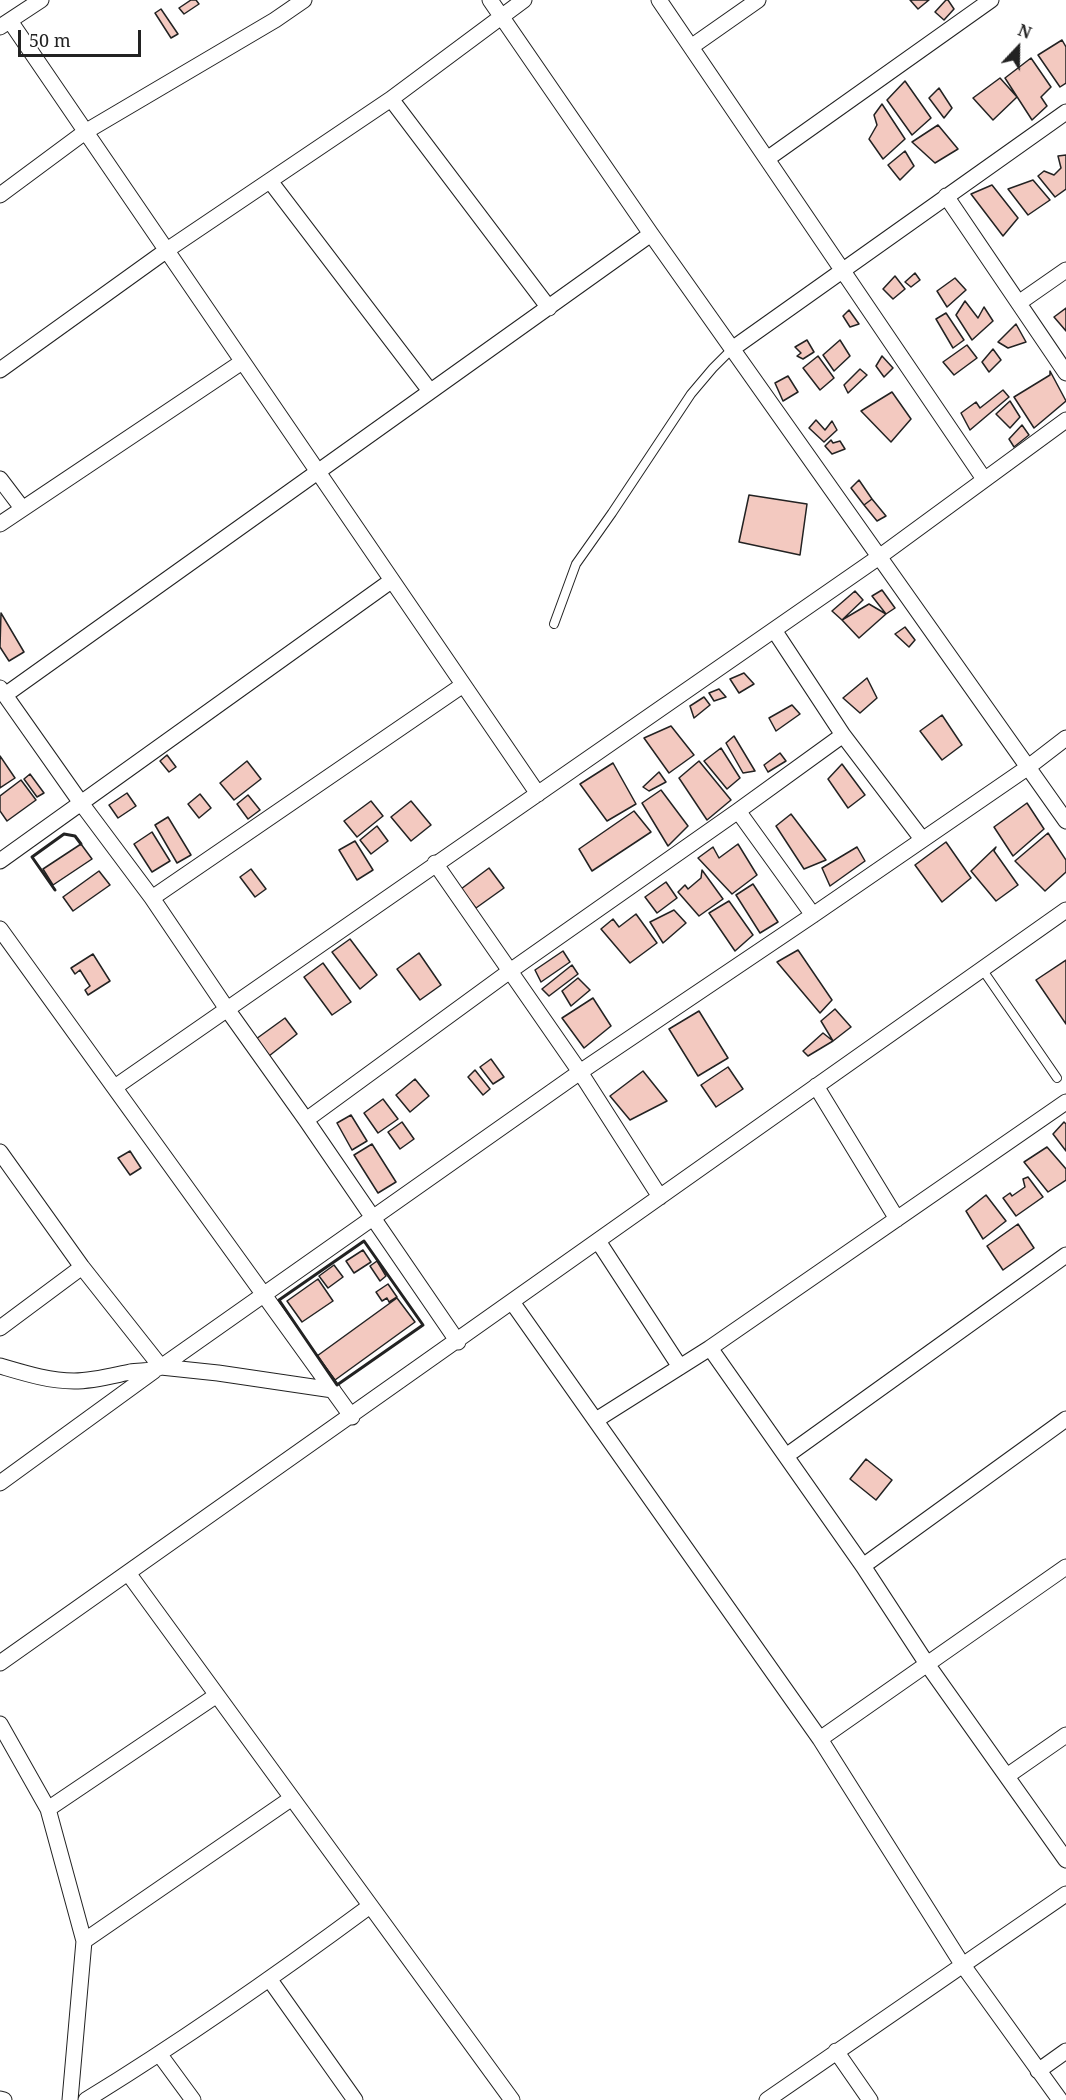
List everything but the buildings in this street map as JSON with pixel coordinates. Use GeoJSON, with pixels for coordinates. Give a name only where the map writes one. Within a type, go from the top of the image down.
{"type":"FeatureCollection","features":[{"type":"Feature","properties":{"kind":"street"},"geometry":{"type":"LineString","coordinates":[[41,0],[5,24],[85,132],[167,250],[538,794]]}},
{"type":"Feature","properties":{"kind":"street"},"geometry":{"type":"LineString","coordinates":[[0,195],[85,132],[275,20],[304,0]]}},
{"type":"Feature","properties":{"kind":"street"},"geometry":{"type":"LineString","coordinates":[[490,0],[651,234],[1066,821]]}},
{"type":"Feature","properties":{"kind":"street"},"geometry":{"type":"LineString","coordinates":[[0,370],[167,250],[391,99],[524,0]]}},
{"type":"Feature","properties":{"kind":"street"},"geometry":{"type":"LineString","coordinates":[[659,0],[984,478]]}},
{"type":"Feature","properties":{"kind":"street"},"geometry":{"type":"LineString","coordinates":[[691,47],[758,0]]}},
{"type":"Feature","properties":{"kind":"street"},"geometry":{"type":"LineString","coordinates":[[767,159],[991,0]]}},
{"type":"Feature","properties":{"kind":"street"},"geometry":{"type":"LineString","coordinates":[[391,99],[549,308]]}},
{"type":"Feature","properties":{"kind":"street"},"geometry":{"type":"LineString","coordinates":[[732,349],[1066,112]]}},
{"type":"Feature","properties":{"kind":"street"},"geometry":{"type":"LineString","coordinates":[[270,181],[430,391]]}},
{"type":"Feature","properties":{"kind":"street"},"geometry":{"type":"LineString","coordinates":[[946,196],[1020,302],[1066,374]]}},
{"type":"Feature","properties":{"kind":"street"},"geometry":{"type":"LineString","coordinates":[[458,1342],[306,1120],[226,1009],[152,898],[2,691],[317,472],[651,234]]}},
{"type":"Feature","properties":{"kind":"street"},"geometry":{"type":"LineString","coordinates":[[1020,302],[1066,270]]}},
{"type":"Feature","properties":{"kind":"street"},"geometry":{"type":"LineString","coordinates":[[0,524],[243,362]]}},
{"type":"Feature","properties":{"kind":"street"},"geometry":{"type":"LineString","coordinates":[[115,1087],[879,557],[1066,420]]}},
{"type":"Feature","properties":{"kind":"street"},"geometry":{"type":"LineString","coordinates":[[0,479],[22,508]]}},
{"type":"Feature","properties":{"kind":"street"},"geometry":{"type":"LineString","coordinates":[[0,861],[391,581]]}},
{"type":"Feature","properties":{"kind":"street"},"geometry":{"type":"LineString","coordinates":[[774,630],[843,735],[922,839]]}},
{"type":"Feature","properties":{"kind":"street"},"geometry":{"type":"LineString","coordinates":[[152,898],[463,685]]}},
{"type":"Feature","properties":{"kind":"street"},"geometry":{"type":"LineString","coordinates":[[306,1120],[510,971],[843,735]]}},
{"type":"Feature","properties":{"kind":"street"},"geometry":{"type":"LineString","coordinates":[[0,1483],[372,1217],[580,1072],[1027,768],[1066,738]]}},
{"type":"Feature","properties":{"kind":"street"},"geometry":{"type":"LineString","coordinates":[[738,811],[813,915]]}},
{"type":"Feature","properties":{"kind":"street"},"geometry":{"type":"LineString","coordinates":[[435,863],[580,1072],[660,1197]]}},
{"type":"Feature","properties":{"kind":"street"},"geometry":{"type":"LineString","coordinates":[[0,1663],[458,1342],[1066,910]]}},
{"type":"Feature","properties":{"kind":"street"},"geometry":{"type":"LineString","coordinates":[[0,929],[352,1416]]}},
{"type":"Feature","properties":{"kind":"street"},"geometry":{"type":"LineString","coordinates":[[816,1086],[897,1219]]}},
{"type":"Feature","properties":{"kind":"street"},"geometry":{"type":"LineString","coordinates":[[596,1420],[710,1348],[1066,1102]]}},
{"type":"Feature","properties":{"kind":"street"},"geometry":{"type":"LineString","coordinates":[[2,1159],[158,1369]]}},
{"type":"Feature","properties":{"kind":"street"},"geometry":{"type":"LineString","coordinates":[[598,1241],[680,1367]]}},
{"type":"Feature","properties":{"kind":"street"},"geometry":{"type":"LineString","coordinates":[[786,1456],[1066,1255]]}},
{"type":"Feature","properties":{"kind":"street"},"geometry":{"type":"LineString","coordinates":[[0,1328],[82,1267]]}},
{"type":"Feature","properties":{"kind":"street"},"geometry":{"type":"LineString","coordinates":[[512,1302],[820,1739],[962,1964],[1060,2100]]}},
{"type":"Feature","properties":{"kind":"street"},"geometry":{"type":"LineString","coordinates":[[710,1348],[863,1566],[927,1664],[1066,1860]]}},
{"type":"Feature","properties":{"kind":"street"},"geometry":{"type":"LineString","coordinates":[[0,1366],[35,1376],[73,1381],[158,1369],[218,1373],[333,1390]]}},
{"type":"Feature","properties":{"kind":"street"},"geometry":{"type":"LineString","coordinates":[[863,1566],[1066,1419]]}},
{"type":"Feature","properties":{"kind":"street"},"geometry":{"type":"LineString","coordinates":[[820,1739],[1066,1568]]}},
{"type":"Feature","properties":{"kind":"street"},"geometry":{"type":"LineString","coordinates":[[128,1573],[512,2100]]}},
{"type":"Feature","properties":{"kind":"street"},"geometry":{"type":"LineString","coordinates":[[48,1809],[217,1695]]}},
{"type":"Feature","properties":{"kind":"street"},"geometry":{"type":"LineString","coordinates":[[0,1725],[48,1809],[84,1941],[70,2100]]}},
{"type":"Feature","properties":{"kind":"street"},"geometry":{"type":"LineString","coordinates":[[1007,1776],[1066,1735]]}},
{"type":"Feature","properties":{"kind":"street"},"geometry":{"type":"LineString","coordinates":[[84,1941],[292,1798]]}},
{"type":"Feature","properties":{"kind":"street"},"geometry":{"type":"LineString","coordinates":[[767,2100],[1066,1894]]}},
{"type":"Feature","properties":{"kind":"street"},"geometry":{"type":"LineString","coordinates":[[86,2100],[159,2055],[270,1980],[370,1906]]}},
{"type":"Feature","properties":{"kind":"street"},"geometry":{"type":"LineString","coordinates":[[270,1980],[356,2100]]}},
{"type":"Feature","properties":{"kind":"street"},"geometry":{"type":"LineString","coordinates":[[1038,2071],[1066,2050]]}},
{"type":"Feature","properties":{"kind":"street"},"geometry":{"type":"LineString","coordinates":[[837,2051],[870,2100]]}},
{"type":"Feature","properties":{"kind":"street"},"geometry":{"type":"LineString","coordinates":[[159,2055],[193,2100]]}},
{"type":"Feature","properties":{"kind":"lane"},"geometry":{"type":"LineString","coordinates":[[554,624],[576,564],[691,394],[732,349]]}},
{"type":"Feature","properties":{"kind":"lane"},"geometry":{"type":"LineString","coordinates":[[982,969],[1057,1078]]}},
{"type":"Feature","properties":{"kind":"wall"},"geometry":{"type":"LineString","coordinates":[[55,890],[32,857],[64,834],[75,836],[81,844]]}},
{"type":"Feature","properties":{"kind":"wall"},"geometry":{"type":"LineString","coordinates":[[364,1241],[423,1325],[337,1385],[279,1300],[364,1241]]}}]}
